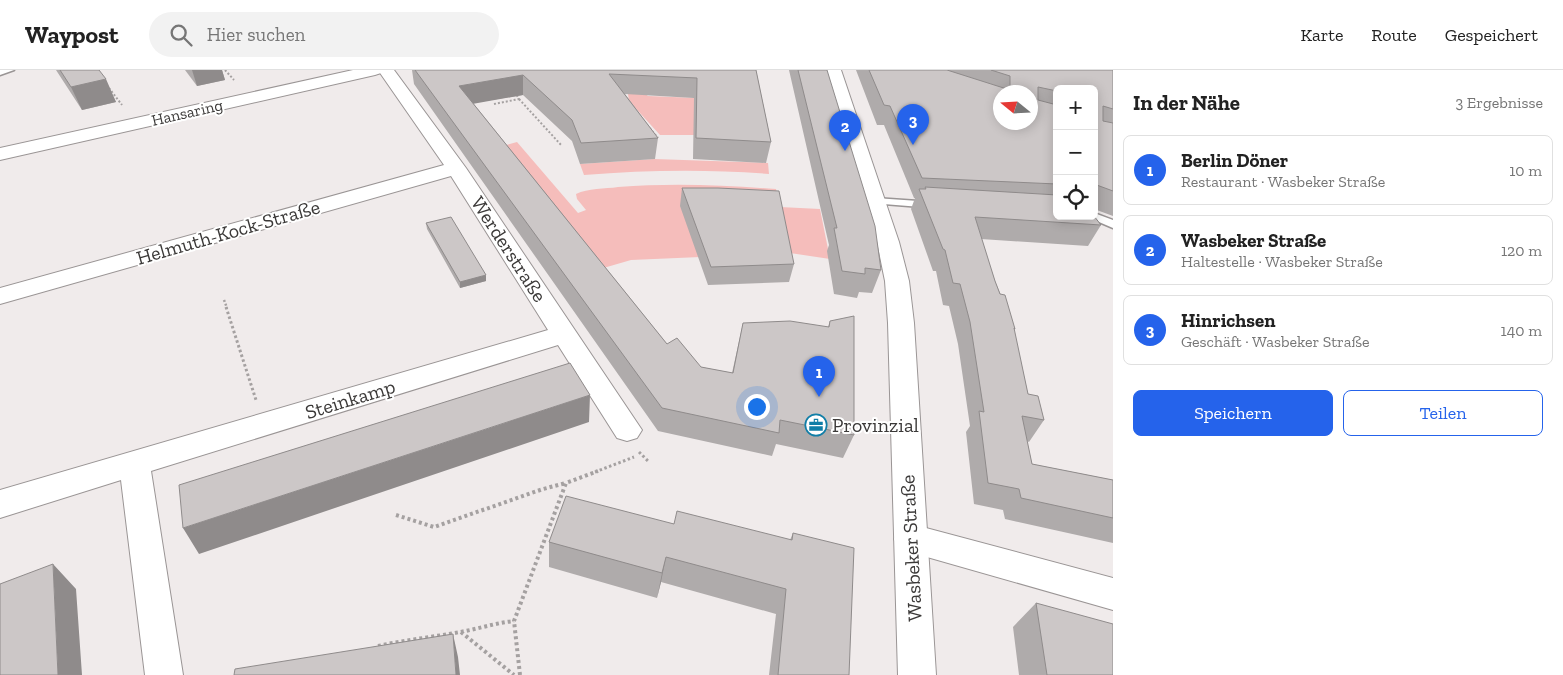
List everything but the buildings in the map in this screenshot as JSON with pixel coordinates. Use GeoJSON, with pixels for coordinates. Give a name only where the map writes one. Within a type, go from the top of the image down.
{"type":"FeatureCollection","features":[{"type":"Feature","properties":{"kind":"street","name":"Hansaring"},"geometry":{"type":"LineString","coordinates":[[0,154],[375,70]]}},
{"type":"Feature","properties":{"kind":"street","name":"Werderstraße"},"geometry":{"type":"LineString","coordinates":[[386,70],[456,168],[627,430]]}},
{"type":"Feature","properties":{"kind":"street","name":"Wasbeker Straße"},"geometry":{"type":"LineString","coordinates":[[833,70],[875,201],[897,281],[901,323],[917,675]]}},
{"type":"Feature","properties":{"kind":"street","name":"Helmuth-Kock-Straße"},"geometry":{"type":"LineString","coordinates":[[0,296],[456,168]]}},
{"type":"Feature","properties":{"kind":"street","name":"Steinkamp"},"geometry":{"type":"LineString","coordinates":[[0,504],[565,334]]}},
{"type":"Feature","properties":{"kind":"street"},"geometry":{"type":"LineString","coordinates":[[134,463],[164,675]]}},
{"type":"Feature","properties":{"kind":"street"},"geometry":{"type":"LineString","coordinates":[[911,539],[1113,594]]}},
{"type":"Feature","properties":{"kind":"lane"},"geometry":{"type":"LineString","coordinates":[[0,72],[10,70]]}},
{"type":"Feature","properties":{"kind":"lane"},"geometry":{"type":"LineString","coordinates":[[875,201],[947,206]]}},
{"type":"Feature","properties":{"kind":"lane"},"geometry":{"type":"LineString","coordinates":[[1098,219],[1113,224]]}},
{"type":"Feature","properties":{"kind":"path"},"geometry":{"type":"LineString","coordinates":[[225,70],[234,81]]}},
{"type":"Feature","properties":{"kind":"path"},"geometry":{"type":"LineString","coordinates":[[106,84],[127,112]]}},
{"type":"Feature","properties":{"kind":"path"},"geometry":{"type":"LineString","coordinates":[[514,88],[519,99],[562,146]]}},
{"type":"Feature","properties":{"kind":"path"},"geometry":{"type":"LineString","coordinates":[[494,104],[519,99]]}},
{"type":"Feature","properties":{"kind":"path"},"geometry":{"type":"LineString","coordinates":[[646,123],[658,138]]}},
{"type":"Feature","properties":{"kind":"path"},"geometry":{"type":"LineString","coordinates":[[224,300],[264,425]]}},
{"type":"Feature","properties":{"kind":"path"},"geometry":{"type":"LineString","coordinates":[[396,515],[434,528],[543,489],[566,483],[641,454]]}},
{"type":"Feature","properties":{"kind":"path"},"geometry":{"type":"LineString","coordinates":[[520,675],[514,621],[566,483]]}},
{"type":"Feature","properties":{"kind":"path"},"geometry":{"type":"LineString","coordinates":[[368,648],[414,638],[461,632],[493,623],[514,621]]}},
{"type":"Feature","properties":{"kind":"path"},"geometry":{"type":"LineString","coordinates":[[461,632],[514,675]]}},
{"type":"Feature","properties":{"kind":"shaded area"},"geometry":{"type":"Polygon","coordinates":[[[626,80],[648,96],[696,98],[711,107],[694,106],[694,127],[701,135],[660,135],[629,101],[626,80]]]}},
{"type":"Feature","properties":{"kind":"shaded area"},"geometry":{"type":"Polygon","coordinates":[[[517,142],[578,213],[586,210],[577,199],[576,194],[597,189],[677,185],[776,189],[780,207],[820,209],[830,259],[790,253],[631,260],[600,269],[503,146],[517,142]]]}},
{"type":"Feature","properties":{"kind":"shaded area"},"geometry":{"type":"Polygon","coordinates":[[[654,159],[768,163],[769,174],[723,171],[676,171],[584,175],[580,164],[654,159]]]}},
{"type":"Feature","properties":{"kind":"place","name":"Hinrichsen"},"geometry":{"type":"Point","coordinates":[913,145]}},
{"type":"Feature","properties":{"kind":"place","name":"Wasbeker Straße"},"geometry":{"type":"Point","coordinates":[845,151]}},
{"type":"Feature","properties":{"kind":"place","name":"Berlin Döner"},"geometry":{"type":"Point","coordinates":[819,397]}},
{"type":"Feature","properties":{"kind":"place","name":"Provinzial"},"geometry":{"type":"Point","coordinates":[816,425]}}]}
